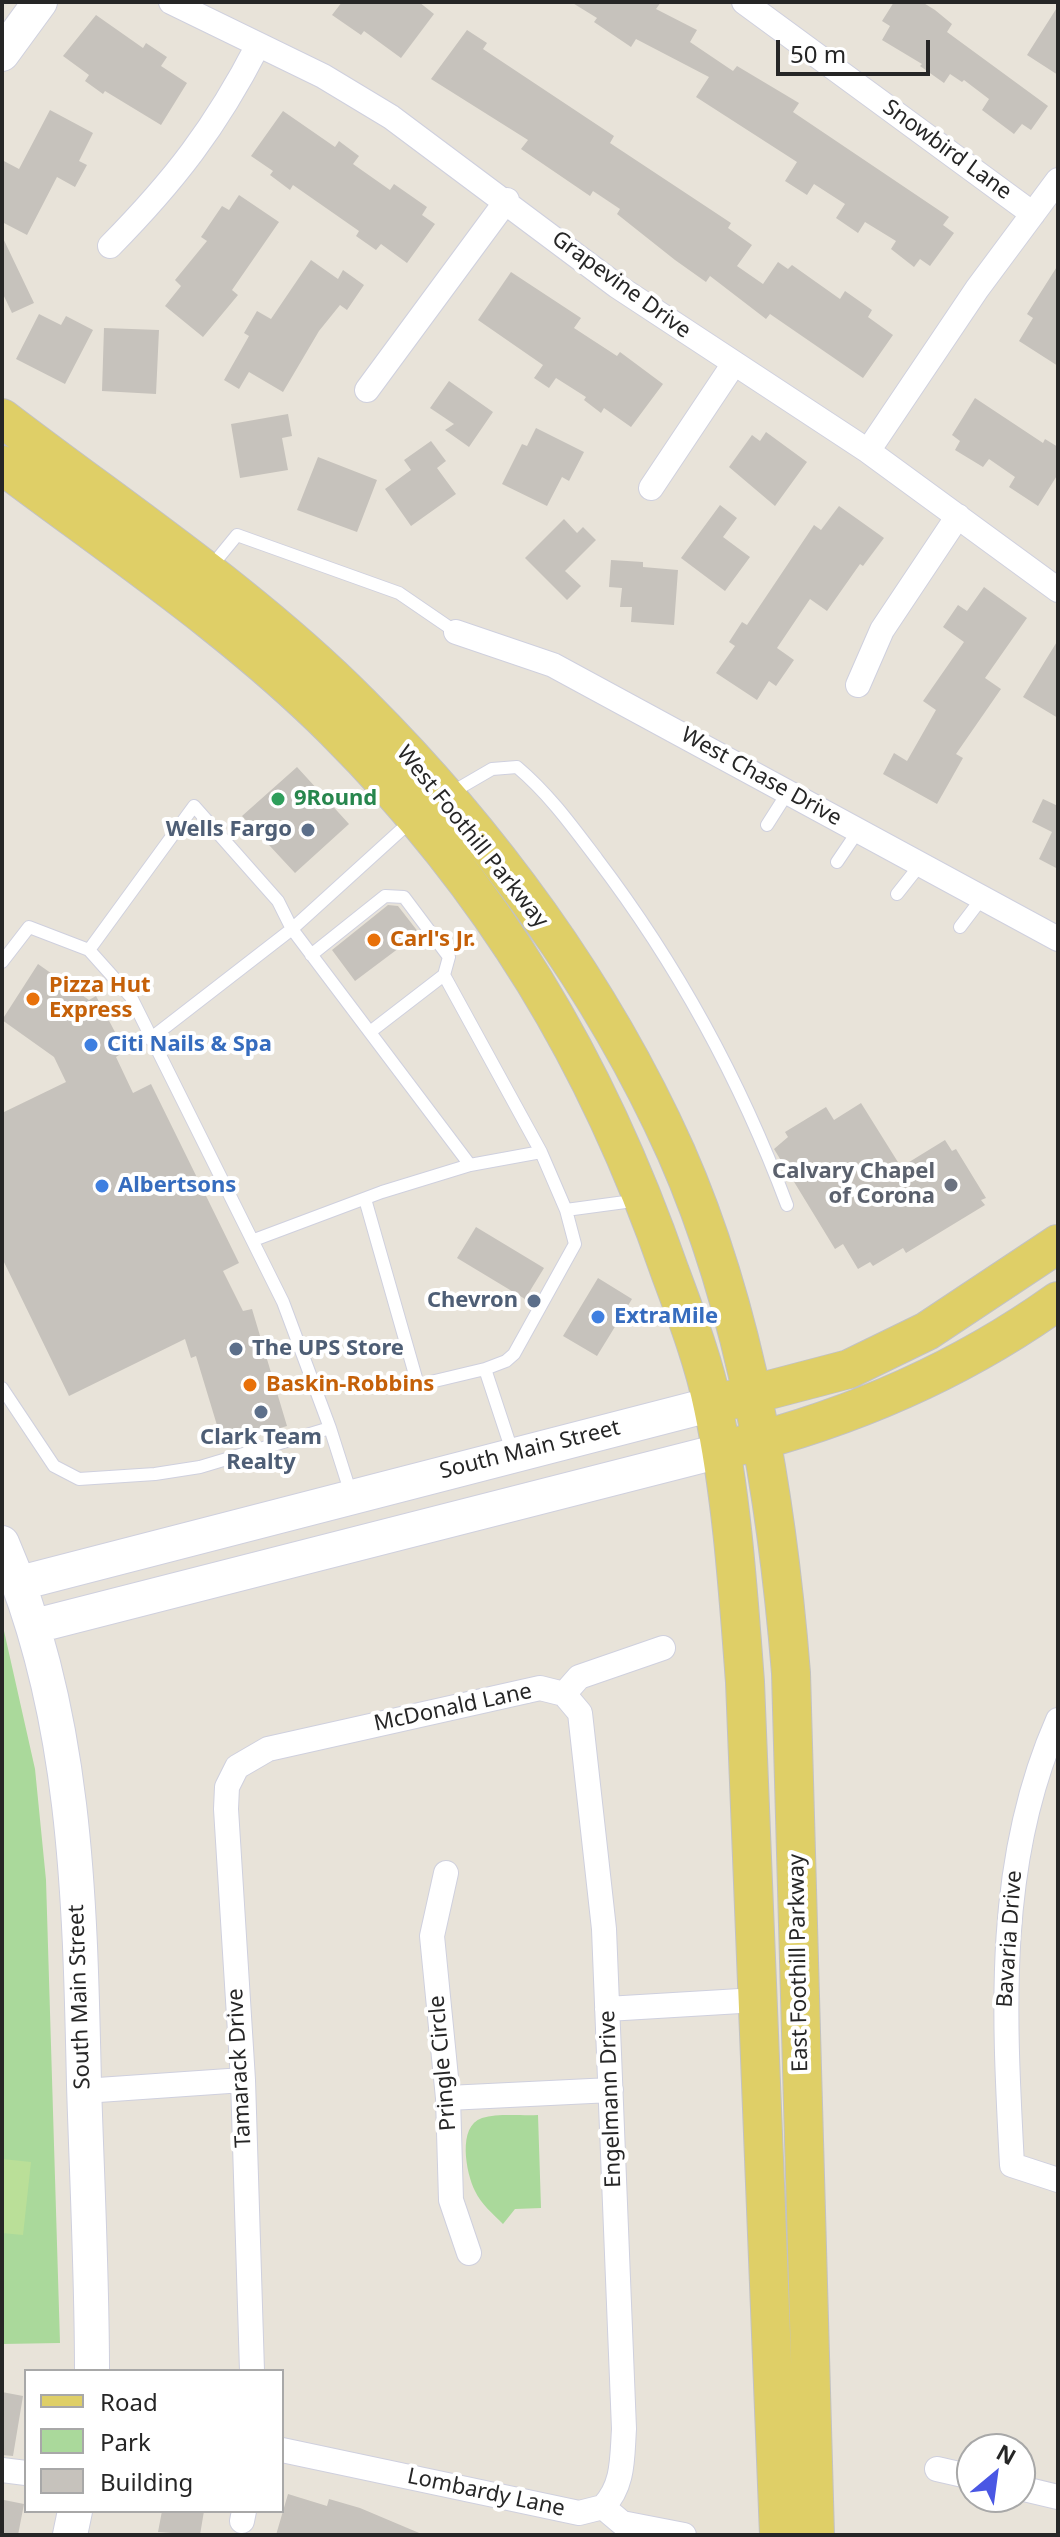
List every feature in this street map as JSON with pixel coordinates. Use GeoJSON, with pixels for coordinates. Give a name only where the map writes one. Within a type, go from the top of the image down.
{"type":"FeatureCollection","features":[{"type":"Feature","properties":{"kind":"main road"},"geometry":{"type":"LineString","coordinates":[[2,54],[40,2]]}},
{"type":"Feature","properties":{"kind":"main road","name":"West Foothill Parkway"},"geometry":{"type":"LineString","coordinates":[[2,418],[262,617],[360,703],[431,806],[498,922],[567,1031],[635,1174],[713,1404]]}},
{"type":"Feature","properties":{"kind":"main road","name":"West Foothill Parkway"},"geometry":{"type":"LineString","coordinates":[[2,465],[240,643],[334,728],[431,806],[528,901],[600,1007],[677,1154],[714,1257],[750,1395]]}},
{"type":"Feature","properties":{"kind":"main road","name":"South Main Street"},"geometry":{"type":"LineString","coordinates":[[92,2369],[82,1979],[67,1773],[35,1626],[20,1583],[351,1495],[849,1369],[927,1331],[1058,1244]]}},
{"type":"Feature","properties":{"kind":"main road"},"geometry":{"type":"LineString","coordinates":[[35,1626],[760,1441],[879,1403],[1022,1326],[1058,1301]]}},
{"type":"Feature","properties":{"kind":"main road","name":"East Foothill Parkway"},"geometry":{"type":"LineString","coordinates":[[750,1395],[781,1553],[791,1673],[815,2535]]}},
{"type":"Feature","properties":{"kind":"main road","name":"East Foothill Parkway"},"geometry":{"type":"LineString","coordinates":[[713,1404],[735,1560],[745,1682],[779,2535]]}},
{"type":"Feature","properties":{"kind":"main road"},"geometry":{"type":"LineString","coordinates":[[274,1563],[285,1547],[298,1538],[351,1526],[357,1515],[351,1495]]}},
{"type":"Feature","properties":{"kind":"main road"},"geometry":{"type":"LineString","coordinates":[[2,1543],[20,1583]]}},
{"type":"Feature","properties":{"kind":"main road"},"geometry":{"type":"LineString","coordinates":[[757,2000],[775,2005],[781,2024],[784,2147],[806,2252]]}},
{"type":"Feature","properties":{"kind":"main road"},"geometry":{"type":"LineString","coordinates":[[70,2535],[75,2513]]}},
{"type":"Feature","properties":{"kind":"street","name":"Grapevine Drive"},"geometry":{"type":"LineString","coordinates":[[171,2],[323,76],[391,117],[507,200],[617,286],[868,451],[1058,590]]}},
{"type":"Feature","properties":{"kind":"street","name":"Snowbird Lane"},"geometry":{"type":"LineString","coordinates":[[744,2],[1033,214]]}},
{"type":"Feature","properties":{"kind":"street"},"geometry":{"type":"LineString","coordinates":[[110,246],[169,186],[209,132],[258,45]]}},
{"type":"Feature","properties":{"kind":"street"},"geometry":{"type":"LineString","coordinates":[[868,451],[977,289],[1058,180]]}},
{"type":"Feature","properties":{"kind":"street"},"geometry":{"type":"LineString","coordinates":[[367,390],[507,200]]}},
{"type":"Feature","properties":{"kind":"street"},"geometry":{"type":"LineString","coordinates":[[651,488],[733,365]]}},
{"type":"Feature","properties":{"kind":"street"},"geometry":{"type":"LineString","coordinates":[[858,685],[882,630],[958,516]]}},
{"type":"Feature","properties":{"kind":"street","name":"West Chase Drive"},"geometry":{"type":"LineString","coordinates":[[456,632],[553,665],[1058,939]]}},
{"type":"Feature","properties":{"kind":"street","name":"McDonald Lane"},"geometry":{"type":"LineString","coordinates":[[237,1767],[268,1749],[540,1688],[564,1694],[579,1677],[663,1648]]}},
{"type":"Feature","properties":{"kind":"street","name":"Engelmann Drive"},"geometry":{"type":"LineString","coordinates":[[564,1694],[580,1713],[604,1929],[624,2429],[620,2480],[615,2494],[603,2507]]}},
{"type":"Feature","properties":{"kind":"street","name":"Bavaria Drive"},"geometry":{"type":"LineString","coordinates":[[1058,1720],[1048,1743],[1012,1873],[1004,2023],[1012,2165],[1058,2180]]}},
{"type":"Feature","properties":{"kind":"street","name":"Tamarack Drive"},"geometry":{"type":"LineString","coordinates":[[237,1767],[227,1787],[226,1809],[243,2080],[252,2369]]}},
{"type":"Feature","properties":{"kind":"street","name":"Pringle Circle"},"geometry":{"type":"LineString","coordinates":[[446,1873],[432,1936],[448,2098],[451,2200],[469,2253]]}},
{"type":"Feature","properties":{"kind":"street"},"geometry":{"type":"LineString","coordinates":[[607,2009],[757,2000]]}},
{"type":"Feature","properties":{"kind":"street"},"geometry":{"type":"LineString","coordinates":[[84,2091],[243,2080]]}},
{"type":"Feature","properties":{"kind":"street"},"geometry":{"type":"LineString","coordinates":[[448,2098],[611,2090]]}},
{"type":"Feature","properties":{"kind":"street","name":"Lombardy Lane"},"geometry":{"type":"LineString","coordinates":[[284,2450],[579,2513],[603,2507]]}},
{"type":"Feature","properties":{"kind":"street"},"geometry":{"type":"LineString","coordinates":[[937,2469],[956,2473]]}},
{"type":"Feature","properties":{"kind":"street"},"geometry":{"type":"LineString","coordinates":[[2,2470],[24,2473]]}},
{"type":"Feature","properties":{"kind":"street"},"geometry":{"type":"LineString","coordinates":[[1036,2492],[1058,2497]]}},
{"type":"Feature","properties":{"kind":"street"},"geometry":{"type":"LineString","coordinates":[[603,2507],[622,2523],[684,2535]]}},
{"type":"Feature","properties":{"kind":"lane"},"geometry":{"type":"LineString","coordinates":[[205,574],[237,535],[399,593],[456,632]]}},
{"type":"Feature","properties":{"kind":"lane"},"geometry":{"type":"LineString","coordinates":[[150,1039],[292,929],[431,806],[492,769],[517,767],[545,791],[637,912],[700,1018],[765,1146],[787,1205]]}},
{"type":"Feature","properties":{"kind":"lane"},"geometry":{"type":"LineString","coordinates":[[767,825],[788,792]]}},
{"type":"Feature","properties":{"kind":"lane"},"geometry":{"type":"LineString","coordinates":[[89,950],[194,806],[276,898],[292,929],[470,1165]]}},
{"type":"Feature","properties":{"kind":"lane"},"geometry":{"type":"LineString","coordinates":[[837,862],[858,831]]}},
{"type":"Feature","properties":{"kind":"lane"},"geometry":{"type":"LineString","coordinates":[[897,894],[920,865]]}},
{"type":"Feature","properties":{"kind":"lane"},"geometry":{"type":"LineString","coordinates":[[311,955],[385,896],[404,897],[449,957],[444,975],[370,1032]]}},
{"type":"Feature","properties":{"kind":"lane"},"geometry":{"type":"LineString","coordinates":[[960,927],[982,898]]}},
{"type":"Feature","properties":{"kind":"lane"},"geometry":{"type":"LineString","coordinates":[[2,962],[29,927],[89,950],[131,997],[283,1302],[330,1428],[351,1495]]}},
{"type":"Feature","properties":{"kind":"lane"},"geometry":{"type":"LineString","coordinates":[[365,1199],[418,1385],[485,1369],[506,1361],[514,1354],[575,1244],[566,1210],[541,1152],[444,975]]}},
{"type":"Feature","properties":{"kind":"lane"},"geometry":{"type":"LineString","coordinates":[[254,1240],[470,1165],[541,1152]]}},
{"type":"Feature","properties":{"kind":"lane"},"geometry":{"type":"LineString","coordinates":[[566,1210],[643,1199]]}},
{"type":"Feature","properties":{"kind":"lane"},"geometry":{"type":"LineString","coordinates":[[485,1369],[513,1454]]}},
{"type":"Feature","properties":{"kind":"lane"},"geometry":{"type":"LineString","coordinates":[[2,1388],[54,1466],[79,1479],[200,1467],[330,1428]]}},
{"type":"Feature","properties":{"kind":"green space"},"geometry":{"type":"Polygon","coordinates":[[[2,1622],[35,1769],[46,1880],[60,2343],[2,2344],[2,1622]]]}},
{"type":"Feature","properties":{"kind":"green space"},"geometry":{"type":"Polygon","coordinates":[[[538,2115],[541,2208],[515,2209],[503,2224],[480,2200],[472,2183],[466,2151],[469,2130],[474,2123],[488,2116],[538,2115]]]}},
{"type":"Feature","properties":{"kind":"green space"},"geometry":{"type":"Polygon","coordinates":[[[2,2159],[31,2162],[23,2235],[2,2233],[2,2159]]]}},
{"type":"Feature","properties":{"kind":"building"},"geometry":{"type":"Polygon","coordinates":[[[342,2],[419,2],[434,14],[401,58],[364,31],[361,35],[332,15],[342,2]]]}},
{"type":"Feature","properties":{"kind":"building"},"geometry":{"type":"Polygon","coordinates":[[[571,2],[661,2],[656,9],[697,30],[690,42],[733,71],[737,66],[799,103],[793,112],[949,217],[943,225],[954,233],[930,266],[920,259],[914,267],[891,249],[896,241],[865,222],[858,233],[836,218],[845,204],[814,184],[807,195],[785,181],[797,162],[696,97],[709,77],[636,39],[631,47],[594,22],[597,18],[571,2]]]}},
{"type":"Feature","properties":{"kind":"building"},"geometry":{"type":"Polygon","coordinates":[[[894,2],[922,2],[935,10],[952,24],[947,32],[1048,106],[1031,130],[1022,124],[1014,134],[982,110],[989,99],[964,80],[962,82],[950,74],[944,83],[920,66],[922,64],[882,40],[890,26],[882,21],[894,2]]]}},
{"type":"Feature","properties":{"kind":"building"},"geometry":{"type":"Polygon","coordinates":[[[1058,6],[1058,75],[1027,55],[1058,6]]]}},
{"type":"Feature","properties":{"kind":"building"},"geometry":{"type":"Polygon","coordinates":[[[96,15],[143,48],[146,43],[167,57],[161,66],[187,83],[161,125],[105,91],[103,94],[85,81],[89,75],[63,56],[96,15]]]}},
{"type":"Feature","properties":{"kind":"building"},"geometry":{"type":"Polygon","coordinates":[[[467,30],[487,43],[483,49],[614,136],[610,143],[731,223],[728,228],[752,245],[737,266],[763,284],[778,262],[788,269],[792,265],[840,299],[845,291],[872,310],[868,317],[893,335],[863,378],[770,314],[766,319],[710,276],[706,282],[617,214],[620,209],[593,191],[590,196],[521,149],[528,140],[431,79],[467,30]]]}},
{"type":"Feature","properties":{"kind":"building"},"geometry":{"type":"Polygon","coordinates":[[[50,110],[93,133],[79,161],[87,165],[75,187],[57,177],[27,235],[2,222],[2,160],[19,169],[50,110]]]}},
{"type":"Feature","properties":{"kind":"building"},"geometry":{"type":"Polygon","coordinates":[[[283,111],[335,147],[339,141],[359,156],[353,164],[390,190],[394,184],[427,207],[422,215],[435,224],[407,263],[381,244],[376,250],[356,236],[359,231],[293,185],[290,190],[270,175],[273,171],[251,156],[283,111]]]}},
{"type":"Feature","properties":{"kind":"building"},"geometry":{"type":"Polygon","coordinates":[[[239,195],[279,222],[232,290],[238,295],[203,337],[165,306],[181,286],[175,280],[207,241],[201,237],[222,206],[229,210],[239,195]]]}},
{"type":"Feature","properties":{"kind":"building"},"geometry":{"type":"Polygon","coordinates":[[[2,236],[34,303],[12,313],[2,292],[2,236]]]}},
{"type":"Feature","properties":{"kind":"building"},"geometry":{"type":"Polygon","coordinates":[[[311,260],[338,279],[343,270],[364,285],[347,310],[340,305],[319,331],[283,392],[249,372],[239,389],[224,380],[249,336],[244,333],[257,311],[271,319],[311,260]]]}},
{"type":"Feature","properties":{"kind":"building"},"geometry":{"type":"Polygon","coordinates":[[[1058,265],[1058,366],[1019,341],[1033,318],[1027,314],[1058,265]]]}},
{"type":"Feature","properties":{"kind":"building"},"geometry":{"type":"Polygon","coordinates":[[[511,272],[581,318],[574,328],[617,356],[620,352],[663,384],[631,427],[604,408],[601,413],[584,400],[586,397],[556,378],[549,388],[534,378],[543,365],[478,320],[511,272]]]}},
{"type":"Feature","properties":{"kind":"building"},"geometry":{"type":"Polygon","coordinates":[[[39,314],[61,325],[66,316],[93,330],[65,384],[16,359],[39,314]]]}},
{"type":"Feature","properties":{"kind":"building"},"geometry":{"type":"Polygon","coordinates":[[[104,328],[159,330],[156,394],[102,391],[104,328]]]}},
{"type":"Feature","properties":{"kind":"building"},"geometry":{"type":"Polygon","coordinates":[[[449,381],[493,412],[469,447],[445,430],[454,424],[430,408],[449,381]]]}},
{"type":"Feature","properties":{"kind":"building"},"geometry":{"type":"Polygon","coordinates":[[[975,398],[1043,443],[1045,439],[1058,447],[1058,474],[1038,506],[1009,487],[1015,477],[989,459],[983,467],[955,450],[960,441],[952,435],[975,398]]]}},
{"type":"Feature","properties":{"kind":"building"},"geometry":{"type":"Polygon","coordinates":[[[288,414],[292,436],[282,438],[288,470],[240,478],[231,424],[288,414]]]}},
{"type":"Feature","properties":{"kind":"building"},"geometry":{"type":"Polygon","coordinates":[[[536,428],[584,452],[569,481],[562,477],[547,506],[502,484],[522,444],[527,446],[536,428]]]}},
{"type":"Feature","properties":{"kind":"building"},"geometry":{"type":"Polygon","coordinates":[[[766,432],[807,462],[775,506],[729,467],[752,435],[760,441],[766,432]]]}},
{"type":"Feature","properties":{"kind":"building"},"geometry":{"type":"Polygon","coordinates":[[[431,441],[446,461],[437,468],[456,494],[411,526],[385,489],[411,470],[404,460],[431,441]]]}},
{"type":"Feature","properties":{"kind":"building"},"geometry":{"type":"Polygon","coordinates":[[[318,457],[377,480],[357,532],[297,510],[318,457]]]}},
{"type":"Feature","properties":{"kind":"building"},"geometry":{"type":"Polygon","coordinates":[[[720,505],[737,518],[723,537],[750,557],[725,591],[681,558],[720,505]]]}},
{"type":"Feature","properties":{"kind":"building"},"geometry":{"type":"Polygon","coordinates":[[[839,506],[884,538],[863,566],[860,564],[827,611],[810,599],[777,648],[794,660],[776,686],[769,681],[757,700],[716,673],[735,646],[729,642],[742,622],[747,625],[814,525],[821,530],[839,506]]]}},
{"type":"Feature","properties":{"kind":"building"},"geometry":{"type":"Polygon","coordinates":[[[564,519],[577,533],[583,527],[596,540],[565,571],[581,586],[567,600],[525,558],[564,519]]]}},
{"type":"Feature","properties":{"kind":"building"},"geometry":{"type":"Polygon","coordinates":[[[611,560],[643,562],[643,567],[678,570],[674,625],[631,622],[632,607],[620,607],[622,588],[609,587],[611,560]]]}},
{"type":"Feature","properties":{"kind":"building"},"geometry":{"type":"Polygon","coordinates":[[[984,587],[1027,618],[985,678],[1001,689],[956,754],[963,758],[937,804],[883,774],[894,753],[907,761],[936,710],[923,701],[964,642],[943,627],[958,605],[967,611],[984,587]]]}},
{"type":"Feature","properties":{"kind":"building"},"geometry":{"type":"Polygon","coordinates":[[[1058,640],[1058,718],[1023,697],[1058,640]]]}},
{"type":"Feature","properties":{"kind":"building"},"geometry":{"type":"Polygon","coordinates":[[[297,767],[349,824],[295,873],[242,816],[297,767]]]}},
{"type":"Feature","properties":{"kind":"building"},"geometry":{"type":"Polygon","coordinates":[[[1043,799],[1058,806],[1058,869],[1039,859],[1052,832],[1032,822],[1043,799]]]}},
{"type":"Feature","properties":{"kind":"building","name":"Carl's Jr."},"geometry":{"type":"Polygon","coordinates":[[[388,905],[398,906],[419,933],[355,981],[332,950],[388,905]]]}},
{"type":"Feature","properties":{"kind":"building","name":"Albertsons"},"geometry":{"type":"Polygon","coordinates":[[[38,964],[89,1000],[96,996],[125,1051],[116,1057],[133,1093],[151,1084],[239,1263],[223,1271],[243,1311],[252,1309],[287,1426],[223,1445],[196,1356],[191,1358],[185,1339],[69,1396],[2,1258],[2,1113],[66,1082],[54,1057],[2,1020],[38,964]]]}},
{"type":"Feature","properties":{"kind":"building"},"geometry":{"type":"Polygon","coordinates":[[[861,1103],[901,1167],[945,1140],[952,1151],[956,1149],[986,1198],[981,1200],[985,1205],[906,1253],[903,1248],[873,1266],[870,1262],[858,1269],[843,1244],[835,1249],[774,1149],[788,1137],[785,1132],[826,1107],[834,1120],[861,1103]]]}},
{"type":"Feature","properties":{"kind":"building"},"geometry":{"type":"Polygon","coordinates":[[[476,1227],[544,1268],[525,1299],[457,1258],[476,1227]]]}},
{"type":"Feature","properties":{"kind":"building","name":"ExtraMile"},"geometry":{"type":"Polygon","coordinates":[[[598,1278],[632,1299],[597,1356],[563,1336],[598,1278]]]}},
{"type":"Feature","properties":{"kind":"building"},"geometry":{"type":"Polygon","coordinates":[[[2,2392],[23,2396],[13,2456],[2,2455],[2,2392]]]}},
{"type":"Feature","properties":{"kind":"building"},"geometry":{"type":"Polygon","coordinates":[[[288,2494],[327,2506],[329,2499],[360,2508],[424,2535],[276,2535],[288,2494]]]}},
{"type":"Feature","properties":{"kind":"building"},"geometry":{"type":"Polygon","coordinates":[[[4,2500],[24,2504],[18,2535],[2,2535],[4,2500]]]}},
{"type":"Feature","properties":{"kind":"building"},"geometry":{"type":"Polygon","coordinates":[[[162,2513],[204,2513],[200,2535],[158,2532],[162,2513]]]}},
{"type":"Feature","properties":{"kind":"place","name":"9Round"},"geometry":{"type":"Point","coordinates":[278,799]}},
{"type":"Feature","properties":{"kind":"place","name":"Wells Fargo"},"geometry":{"type":"Point","coordinates":[308,830]}},
{"type":"Feature","properties":{"kind":"place","name":"Carl's Jr."},"geometry":{"type":"Point","coordinates":[374,940]}},
{"type":"Feature","properties":{"kind":"place","name":"Pizza Hut Express"},"geometry":{"type":"Point","coordinates":[33,999]}},
{"type":"Feature","properties":{"kind":"place","name":"Citi Nails & Spa"},"geometry":{"type":"Point","coordinates":[91,1045]}},
{"type":"Feature","properties":{"kind":"place","name":"Calvary Chapel of Corona"},"geometry":{"type":"Point","coordinates":[951,1185]}},
{"type":"Feature","properties":{"kind":"place","name":"Albertsons"},"geometry":{"type":"Point","coordinates":[102,1186]}},
{"type":"Feature","properties":{"kind":"place","name":"Chevron"},"geometry":{"type":"Point","coordinates":[534,1301]}},
{"type":"Feature","properties":{"kind":"place","name":"ExtraMile"},"geometry":{"type":"Point","coordinates":[598,1317]}},
{"type":"Feature","properties":{"kind":"place","name":"The UPS Store"},"geometry":{"type":"Point","coordinates":[236,1349]}},
{"type":"Feature","properties":{"kind":"place","name":"Baskin-Robbins"},"geometry":{"type":"Point","coordinates":[250,1385]}},
{"type":"Feature","properties":{"kind":"place","name":"Clark Team Realty"},"geometry":{"type":"Point","coordinates":[261,1412]}}]}
